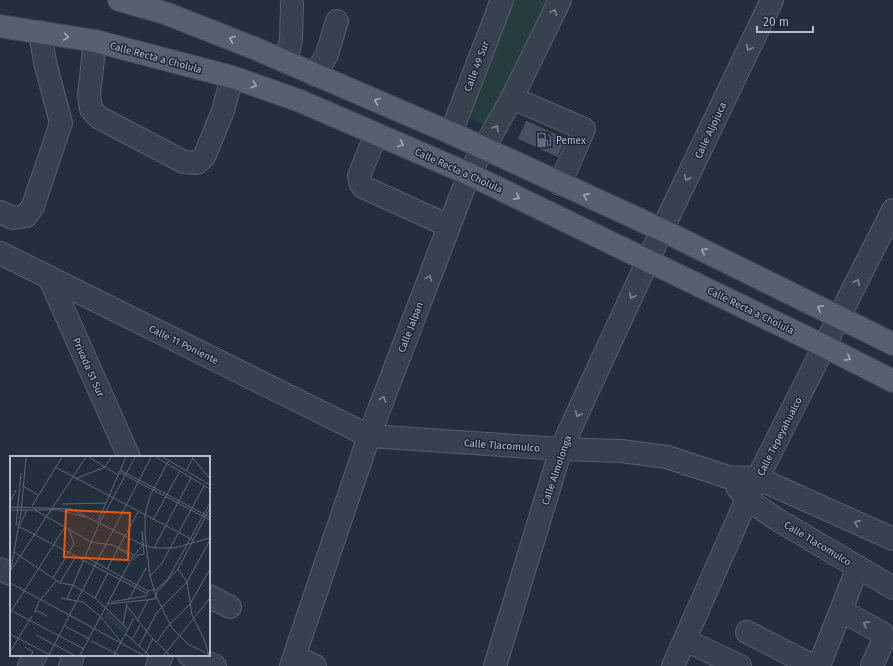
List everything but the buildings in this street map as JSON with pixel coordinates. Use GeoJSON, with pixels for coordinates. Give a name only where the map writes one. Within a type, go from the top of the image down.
{"type":"FeatureCollection","features":[{"type":"Feature","properties":{"kind":"main road"},"geometry":{"type":"LineString","coordinates":[[119,0],[165,13],[286,62],[451,133],[662,230],[893,344]]}},
{"type":"Feature","properties":{"kind":"main road","name":"Calle Recta a Cholula"},"geometry":{"type":"LineString","coordinates":[[0,26],[95,41],[232,77],[300,101],[469,174],[648,260],[893,381]]}},
{"type":"Feature","properties":{"kind":"street","name":"Calle 49 Sur"},"geometry":{"type":"LineString","coordinates":[[451,133],[502,0]]}},
{"type":"Feature","properties":{"kind":"street","name":"Calle Jalpan"},"geometry":{"type":"LineString","coordinates":[[293,661],[369,436],[469,174],[512,98],[560,0]]}},
{"type":"Feature","properties":{"kind":"street","name":"Calle Aljojuca"},"geometry":{"type":"LineString","coordinates":[[648,260],[772,0]]}},
{"type":"Feature","properties":{"kind":"street"},"geometry":{"type":"LineString","coordinates":[[286,62],[291,40],[292,4]]}},
{"type":"Feature","properties":{"kind":"street"},"geometry":{"type":"LineString","coordinates":[[315,75],[326,54],[337,21]]}},
{"type":"Feature","properties":{"kind":"street"},"geometry":{"type":"LineString","coordinates":[[0,212],[13,218],[26,216],[33,206],[61,123],[45,62],[40,32]]}},
{"type":"Feature","properties":{"kind":"street"},"geometry":{"type":"LineString","coordinates":[[95,41],[89,95],[91,109],[98,117],[184,162],[196,163],[204,157],[223,111],[232,77]]}},
{"type":"Feature","properties":{"kind":"street"},"geometry":{"type":"LineString","coordinates":[[512,98],[584,129],[560,184]]}},
{"type":"Feature","properties":{"kind":"street"},"geometry":{"type":"LineString","coordinates":[[376,134],[359,176],[363,187],[449,226]]}},
{"type":"Feature","properties":{"kind":"street","name":"Calle Tepeyahualco"},"geometry":{"type":"LineString","coordinates":[[673,666],[757,478],[893,210]]}},
{"type":"Feature","properties":{"kind":"street","name":"Calle 11 Poniente"},"geometry":{"type":"LineString","coordinates":[[0,253],[369,436]]}},
{"type":"Feature","properties":{"kind":"street","name":"Calle Almolonga"},"geometry":{"type":"LineString","coordinates":[[495,666],[561,449],[648,260]]}},
{"type":"Feature","properties":{"kind":"street","name":"Privada 51 Sur"},"geometry":{"type":"LineString","coordinates":[[48,277],[130,456]]}},
{"type":"Feature","properties":{"kind":"street","name":"Calle Tlacomulco"},"geometry":{"type":"LineString","coordinates":[[369,436],[561,449],[621,451],[667,457],[728,477],[757,478],[893,539]]}},
{"type":"Feature","properties":{"kind":"street","name":"Calle Tlacomulco"},"geometry":{"type":"LineString","coordinates":[[728,477],[747,499],[778,520],[893,588]]}},
{"type":"Feature","properties":{"kind":"street"},"geometry":{"type":"LineString","coordinates":[[819,666],[842,611],[858,567]]}},
{"type":"Feature","properties":{"kind":"street"},"geometry":{"type":"LineString","coordinates":[[0,569],[10,574]]}},
{"type":"Feature","properties":{"kind":"street"},"geometry":{"type":"LineString","coordinates":[[210,597],[230,607]]}},
{"type":"Feature","properties":{"kind":"street"},"geometry":{"type":"LineString","coordinates":[[842,611],[882,633],[882,643],[872,666]]}},
{"type":"Feature","properties":{"kind":"street"},"geometry":{"type":"LineString","coordinates":[[747,632],[813,666]]}},
{"type":"Feature","properties":{"kind":"street"},"geometry":{"type":"LineString","coordinates":[[685,640],[740,666]]}},
{"type":"Feature","properties":{"kind":"street"},"geometry":{"type":"LineString","coordinates":[[29,666],[35,656]]}},
{"type":"Feature","properties":{"kind":"street"},"geometry":{"type":"LineString","coordinates":[[70,666],[73,656]]}},
{"type":"Feature","properties":{"kind":"street"},"geometry":{"type":"LineString","coordinates":[[157,666],[162,656]]}},
{"type":"Feature","properties":{"kind":"street"},"geometry":{"type":"LineString","coordinates":[[191,656],[215,666]]}},
{"type":"Feature","properties":{"kind":"street"},"geometry":{"type":"LineString","coordinates":[[293,661],[315,666]]}},
{"type":"Feature","properties":{"kind":"green space"},"geometry":{"type":"Polygon","coordinates":[[[510,0],[550,0],[488,127],[466,116],[510,0]]]}},
{"type":"Feature","properties":{"kind":"place","name":"Pemex"},"geometry":{"type":"Point","coordinates":[544,140]}}]}
